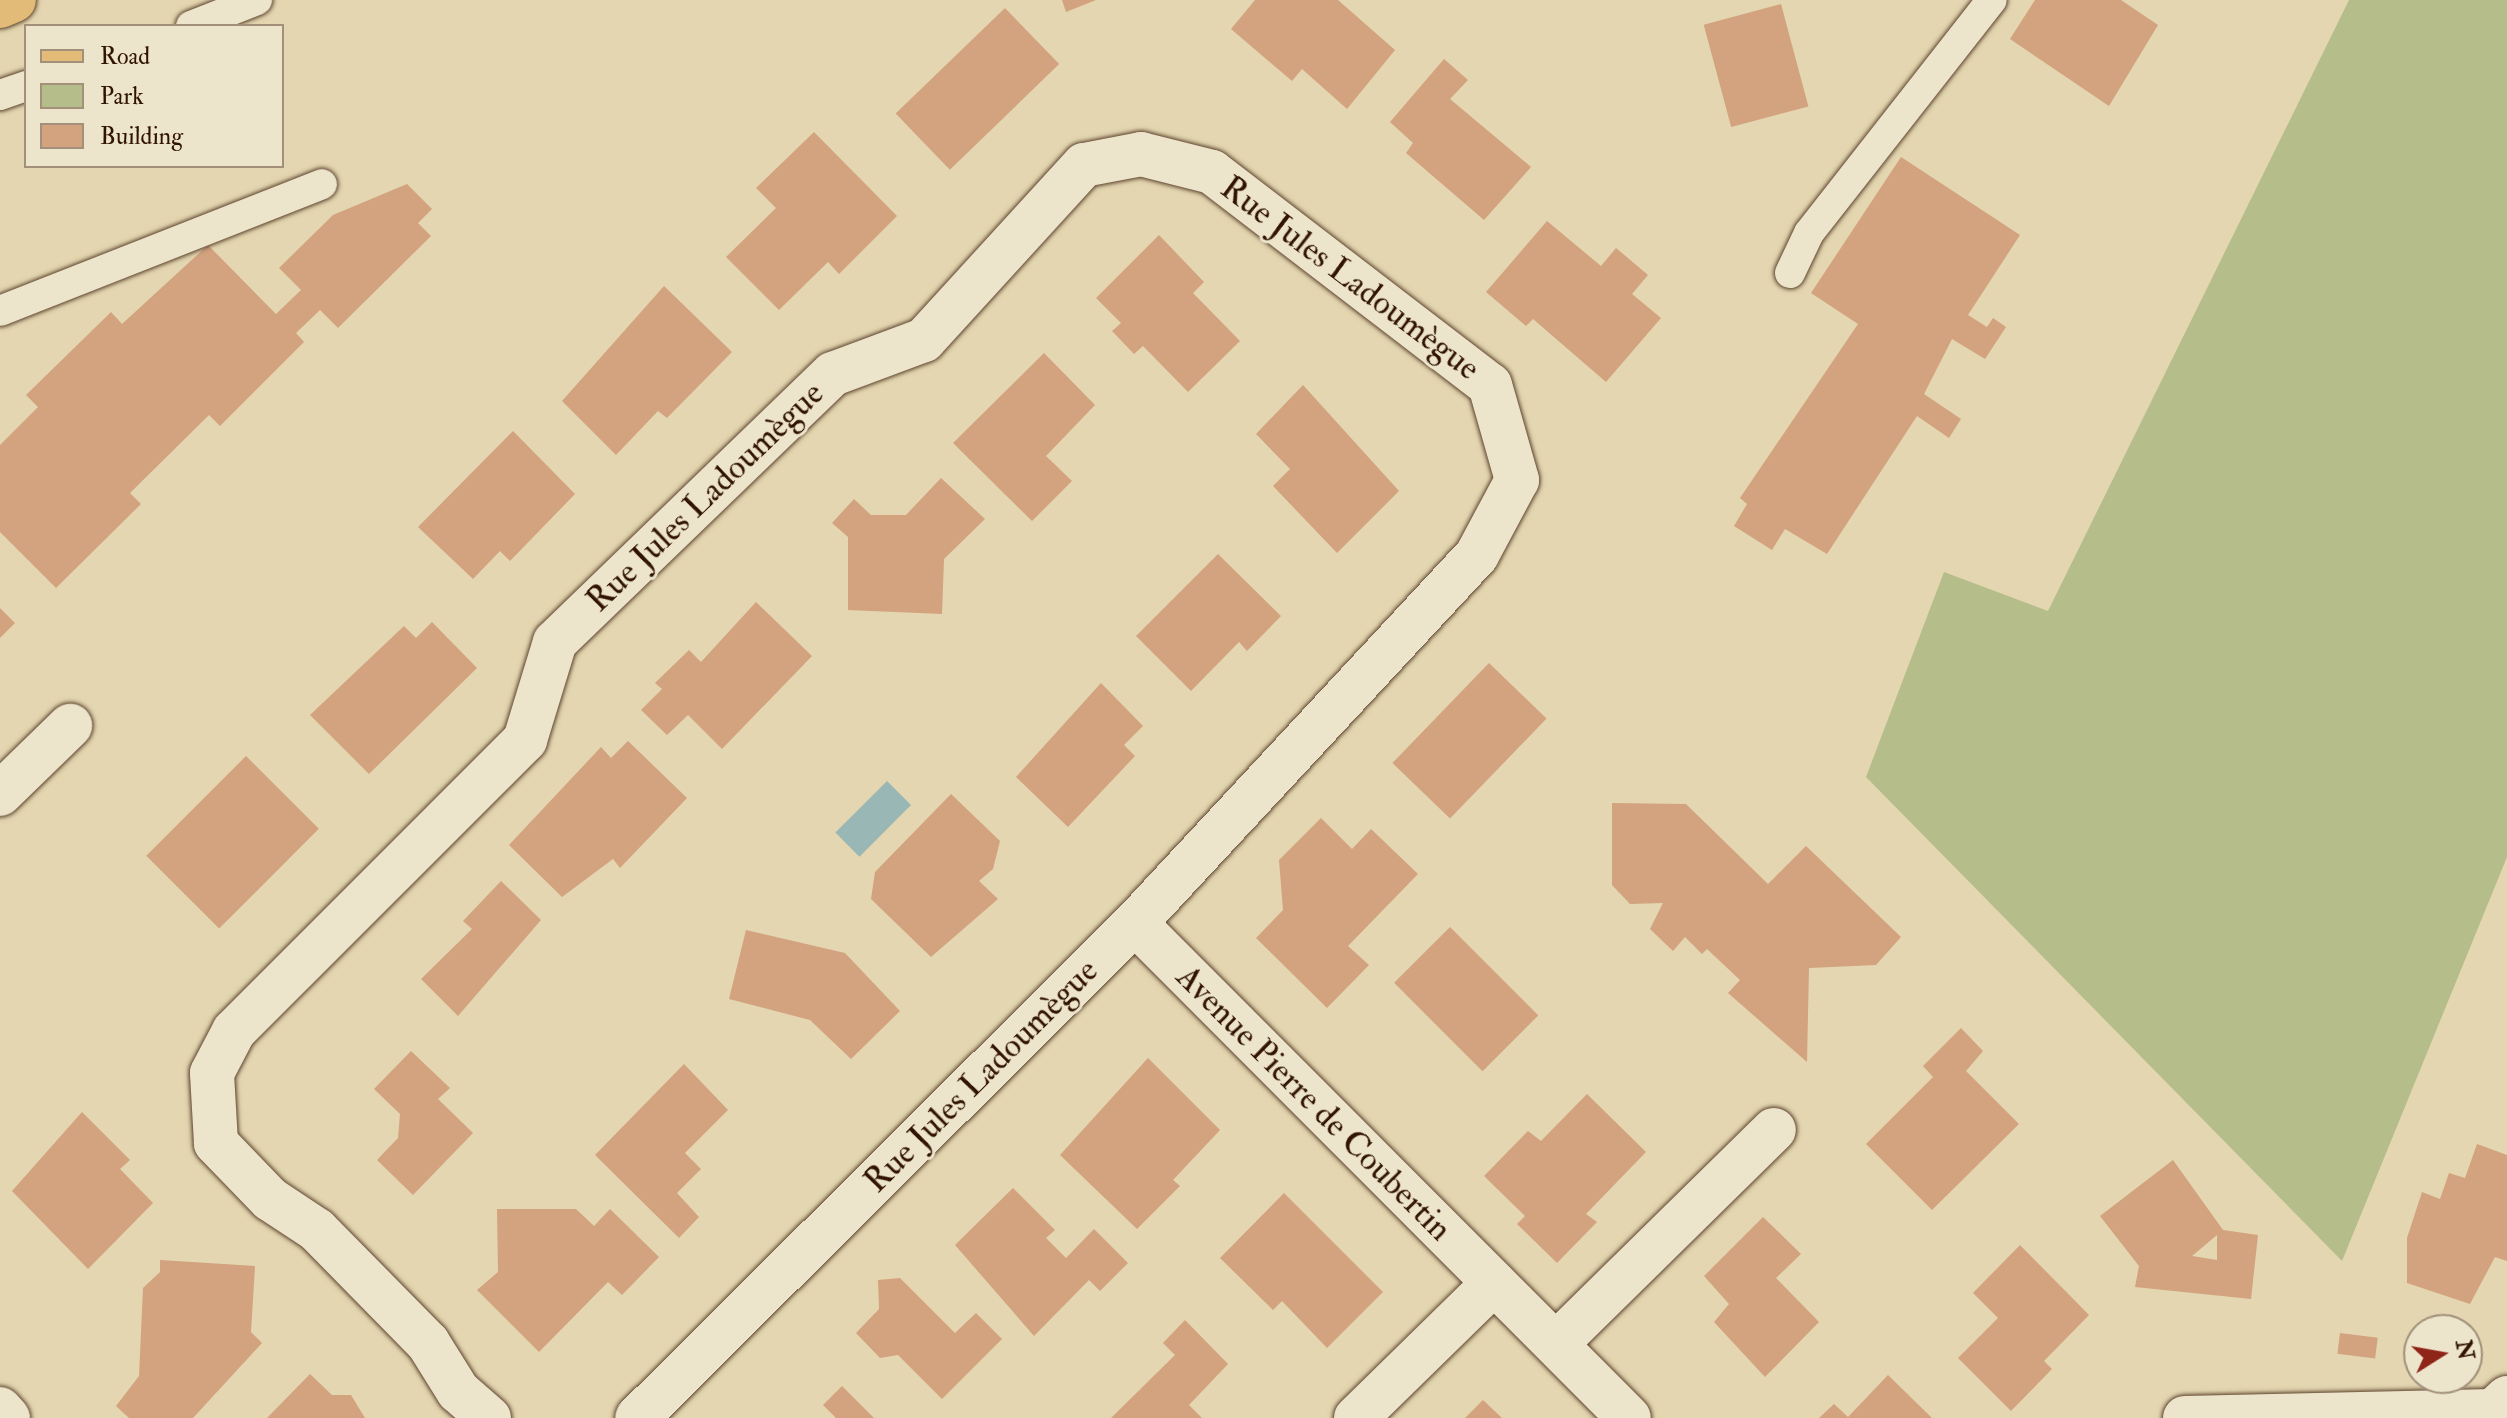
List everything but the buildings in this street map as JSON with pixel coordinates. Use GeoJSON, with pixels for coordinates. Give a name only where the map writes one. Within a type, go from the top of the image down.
{"type":"FeatureCollection","features":[{"type":"Feature","properties":{"kind":"main road"},"geometry":{"type":"LineString","coordinates":[[0,6],[14,0]]}},
{"type":"Feature","properties":{"kind":"street","name":"Rue Jules Ladoumègue"},"geometry":{"type":"LineString","coordinates":[[489,1418],[339,1253],[270,1199],[216,1143],[212,1073],[234,1031],[525,740],[555,642],[833,374],[924,340],[1084,165],[1141,154],[1212,172],[1490,385],[1517,480],[1477,555],[1135,923],[637,1418]]}},
{"type":"Feature","properties":{"kind":"street"},"geometry":{"type":"LineString","coordinates":[[0,794],[70,726]]}},
{"type":"Feature","properties":{"kind":"street","name":"Avenue Pierre de Coubertin"},"geometry":{"type":"LineString","coordinates":[[1135,923],[1629,1418]]}},
{"type":"Feature","properties":{"kind":"street"},"geometry":{"type":"LineString","coordinates":[[1557,1343],[1774,1130]]}},
{"type":"Feature","properties":{"kind":"street"},"geometry":{"type":"LineString","coordinates":[[1356,1418],[1494,1283]]}},
{"type":"Feature","properties":{"kind":"street"},"geometry":{"type":"LineString","coordinates":[[2185,1418],[2347,1418],[2493,1411],[2507,1398]]}},
{"type":"Feature","properties":{"kind":"street"},"geometry":{"type":"LineString","coordinates":[[0,1409],[8,1418]]}},
{"type":"Feature","properties":{"kind":"lane"},"geometry":{"type":"LineString","coordinates":[[196,24],[257,0]]}},
{"type":"Feature","properties":{"kind":"lane"},"geometry":{"type":"LineString","coordinates":[[1790,273],[1809,233],[1992,0]]}},
{"type":"Feature","properties":{"kind":"lane"},"geometry":{"type":"LineString","coordinates":[[0,95],[24,87]]}},
{"type":"Feature","properties":{"kind":"lane"},"geometry":{"type":"LineString","coordinates":[[0,311],[322,184]]}},
{"type":"Feature","properties":{"kind":"green space"},"geometry":{"type":"Polygon","coordinates":[[[2349,0],[2507,0],[2507,857],[2342,1261],[1866,777],[1944,572],[2048,611],[2349,0]]]}},
{"type":"Feature","properties":{"kind":"water"},"geometry":{"type":"Polygon","coordinates":[[[887,781],[911,805],[859,857],[835,833],[887,781]]]}}]}
